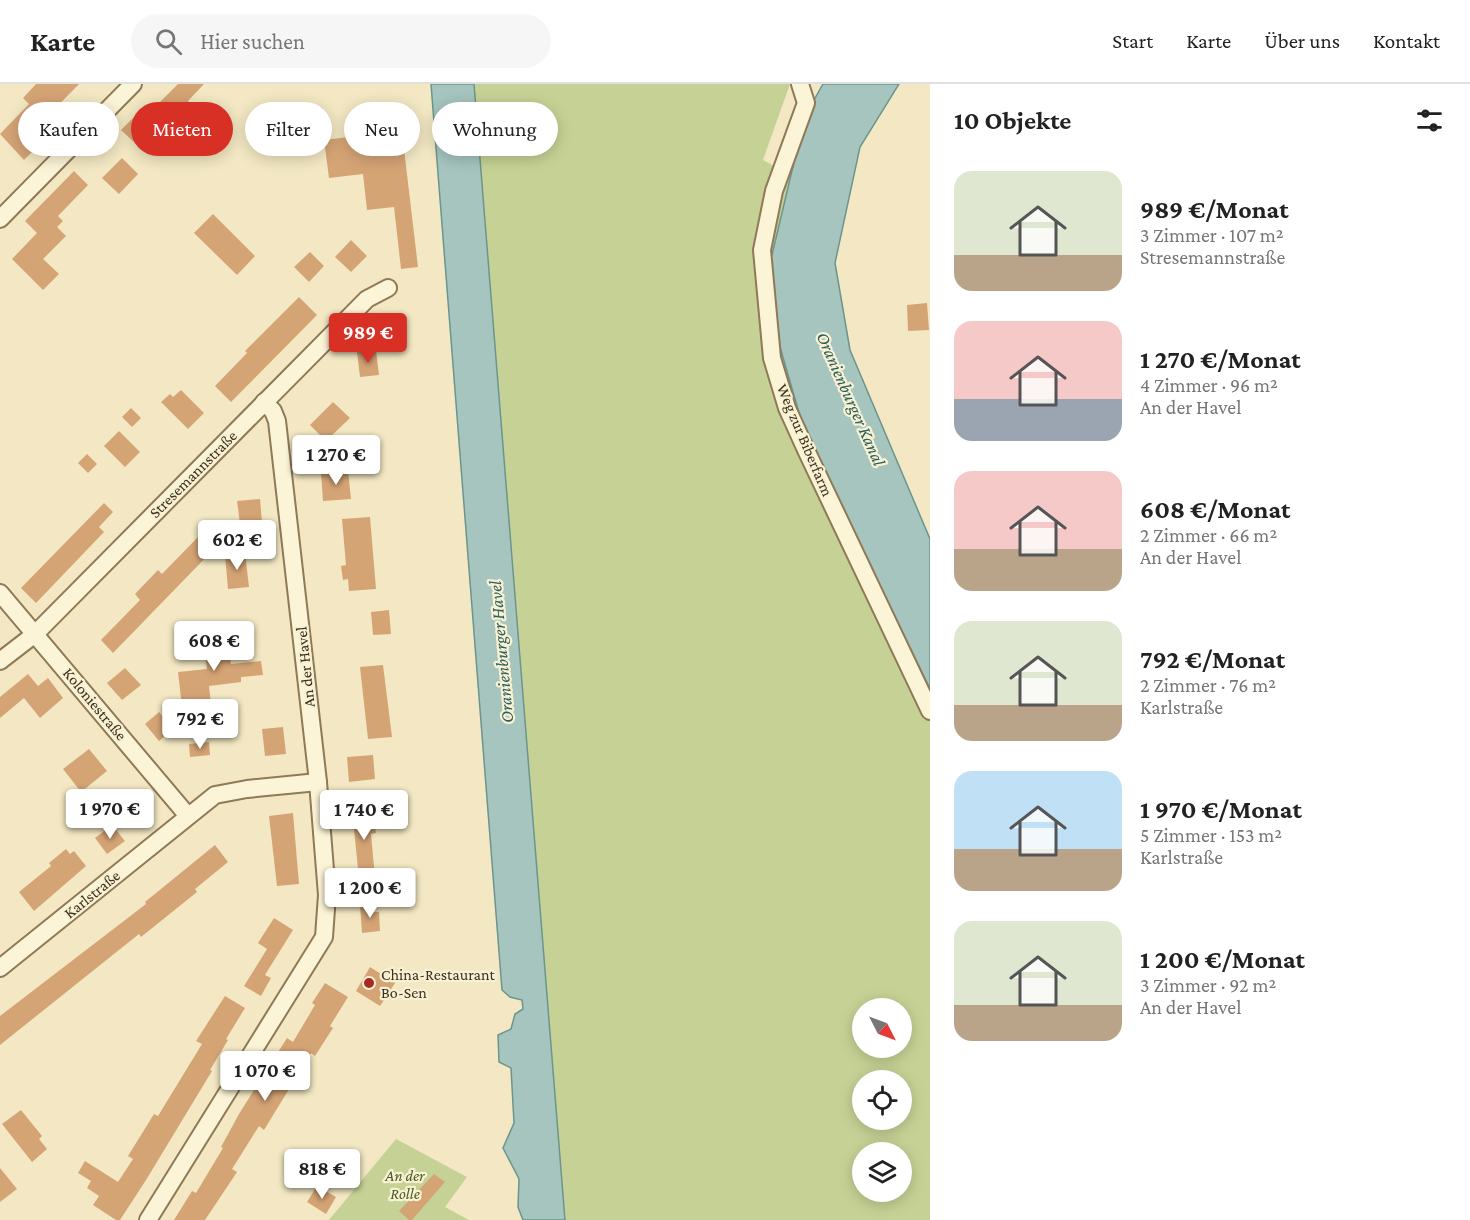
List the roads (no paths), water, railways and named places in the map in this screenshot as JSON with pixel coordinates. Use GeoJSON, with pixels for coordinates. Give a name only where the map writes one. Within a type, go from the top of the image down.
{"type":"FeatureCollection","features":[{"type":"Feature","properties":{"kind":"street"},"geometry":{"type":"LineString","coordinates":[[0,219],[133,84]]}},
{"type":"Feature","properties":{"kind":"street","name":"Weg zur Biberfarm"},"geometry":{"type":"LineString","coordinates":[[801,84],[806,103],[774,191],[762,250],[771,358],[787,408],[930,711]]}},
{"type":"Feature","properties":{"kind":"street","name":"Stresemannstraße"},"geometry":{"type":"LineString","coordinates":[[0,661],[35,634],[367,299],[388,288]]}},
{"type":"Feature","properties":{"kind":"street","name":"An der Havel"},"geometry":{"type":"LineString","coordinates":[[148,1220],[324,937],[327,895],[318,782],[278,421],[273,411],[264,402]]}},
{"type":"Feature","properties":{"kind":"street","name":"Koloniestraße"},"geometry":{"type":"LineString","coordinates":[[0,593],[188,816]]}},
{"type":"Feature","properties":{"kind":"street","name":"Karlstraße"},"geometry":{"type":"LineString","coordinates":[[0,968],[215,795],[247,789],[318,782]]}},
{"type":"Feature","properties":{"kind":"water"},"geometry":{"type":"Polygon","coordinates":[[[431,84],[474,84],[475,102],[432,102],[431,84]]]}},
{"type":"Feature","properties":{"kind":"water","name":"Oranienburger Kanal"},"geometry":{"type":"Polygon","coordinates":[[[823,84],[899,84],[860,147],[835,263],[850,350],[930,539],[930,689],[804,430],[780,347],[771,259],[805,116],[823,84]]]}},
{"type":"Feature","properties":{"kind":"water","name":"Oranienburger Havel"},"geometry":{"type":"Polygon","coordinates":[[[437,156],[480,156],[565,1220],[523,1220],[518,1207],[519,1179],[503,1148],[514,1123],[511,1068],[499,1062],[498,1035],[511,1029],[515,1014],[523,1009],[522,1000],[510,997],[502,990],[437,156]]]}},
{"type":"Feature","properties":{"kind":"place","name":"China-Restaurant Bo-Sen"},"geometry":{"type":"Point","coordinates":[369,983]}},
{"type":"Feature","properties":{"kind":"park label","name":"An der Rolle"},"geometry":{"type":"Point","coordinates":[405,1184]}}]}
